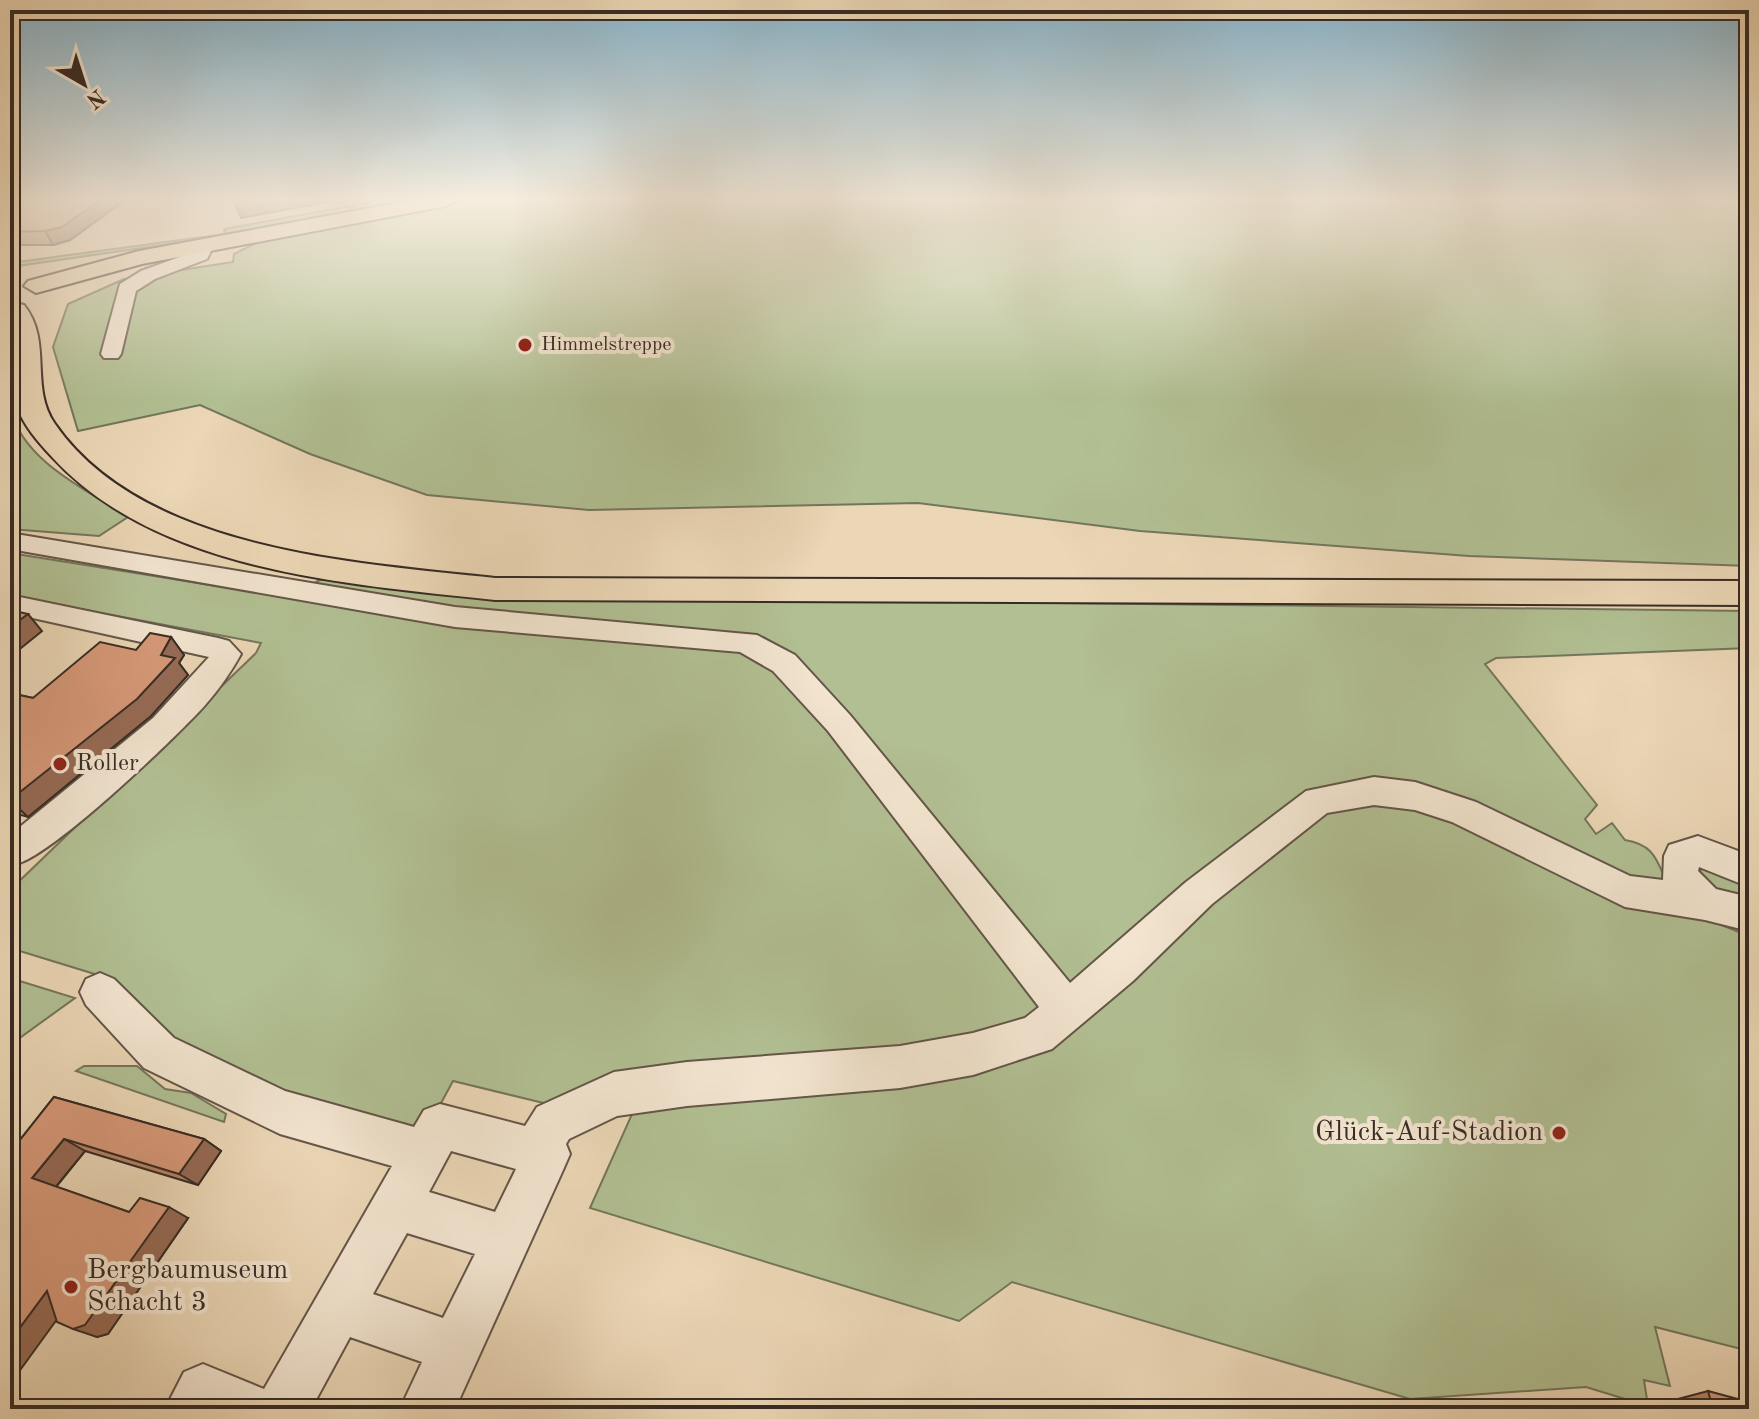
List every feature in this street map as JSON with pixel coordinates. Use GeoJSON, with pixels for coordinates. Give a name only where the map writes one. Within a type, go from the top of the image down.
{"type":"FeatureCollection","features":[{"type":"Feature","properties":{"kind":"main road"},"geometry":{"type":"LineString","coordinates":[[73,465],[31,406],[27,337],[21,315],[12,302],[36,299],[41,289],[36,286],[107,266]]}},
{"type":"Feature","properties":{"kind":"main road"},"geometry":{"type":"LineString","coordinates":[[10,391],[28,435],[51,459],[73,465],[132,505],[196,536],[336,571],[495,589],[1749,593]]}},
{"type":"Feature","properties":{"kind":"street"},"geometry":{"type":"LineString","coordinates":[[111,354],[127,288],[171,266]]}},
{"type":"Feature","properties":{"kind":"street"},"geometry":{"type":"LineString","coordinates":[[10,541],[455,617],[746,642],[784,663],[839,723],[1067,1011]]}},
{"type":"Feature","properties":{"kind":"street"},"geometry":{"type":"LineString","coordinates":[[10,604],[218,648],[226,654],[206,686],[53,824],[16,851]]}},
{"type":"Feature","properties":{"kind":"street"},"geometry":{"type":"LineString","coordinates":[[535,1151],[553,1123],[614,1094],[687,1084],[900,1067],[973,1054],[1037,1035],[1199,893],[1318,801],[1374,791],[1415,796],[1464,812],[1625,891],[1705,903],[1749,914]]}},
{"type":"Feature","properties":{"kind":"street"},"geometry":{"type":"LineString","coordinates":[[1705,903],[1679,876],[1682,856],[1698,851],[1749,871]]}},
{"type":"Feature","properties":{"kind":"street"},"geometry":{"type":"LineString","coordinates":[[100,992],[159,1053],[280,1112],[425,1153]]}},
{"type":"Feature","properties":{"kind":"street"},"geometry":{"type":"LineString","coordinates":[[282,1409],[440,1126],[547,1154],[427,1409]]}},
{"type":"Feature","properties":{"kind":"street"},"geometry":{"type":"LineString","coordinates":[[396,1206],[507,1240]]}},
{"type":"Feature","properties":{"kind":"street"},"geometry":{"type":"LineString","coordinates":[[338,1308],[456,1348]]}},
{"type":"Feature","properties":{"kind":"street"},"geometry":{"type":"LineString","coordinates":[[192,1409],[203,1391],[247,1409]]}},
{"type":"Feature","properties":{"kind":"green space"},"geometry":{"type":"Polygon","coordinates":[[[206,266],[1749,266],[1749,566],[1469,556],[1140,531],[918,503],[589,510],[427,495],[310,454],[200,405],[78,431],[53,347],[68,304],[124,279],[206,266]]]}},
{"type":"Feature","properties":{"kind":"green space"},"geometry":{"type":"Polygon","coordinates":[[[10,410],[18,429],[43,460],[128,517],[99,536],[10,529],[10,410]]]}},
{"type":"Feature","properties":{"kind":"green space"},"geometry":{"type":"Polygon","coordinates":[[[10,553],[285,597],[322,579],[382,587],[984,602],[1749,611],[1749,648],[1496,658],[1485,664],[1597,805],[1585,819],[1596,834],[1612,823],[1625,840],[1646,847],[1654,856],[1664,876],[1655,887],[1681,909],[1749,936],[1749,1351],[1655,1327],[1670,1386],[1644,1380],[1648,1406],[1586,1387],[1410,1399],[1012,1282],[959,1321],[590,1208],[633,1112],[560,1107],[453,1081],[420,1142],[294,1099],[169,1044],[101,976],[10,948],[10,890],[256,653],[261,643],[10,596],[10,553]]]}},
{"type":"Feature","properties":{"kind":"green space"},"geometry":{"type":"Polygon","coordinates":[[[1702,868],[1749,880],[1749,901],[1717,895],[1699,873],[1702,868]]]}},
{"type":"Feature","properties":{"kind":"green space"},"geometry":{"type":"Polygon","coordinates":[[[10,978],[75,998],[10,1045],[10,978]]]}},
{"type":"Feature","properties":{"kind":"green space"},"geometry":{"type":"Polygon","coordinates":[[[84,1066],[137,1066],[165,1089],[191,1093],[226,1114],[224,1122],[76,1071],[84,1066]]]}},
{"type":"Feature","properties":{"kind":"building"},"geometry":{"type":"Polygon","coordinates":[[[10,610],[28,614],[10,627],[10,610]]]}},
{"type":"Feature","properties":{"kind":"building"},"geometry":{"type":"Polygon","coordinates":[[[150,633],[171,637],[161,655],[175,658],[137,699],[10,800],[10,693],[33,698],[100,642],[136,650],[150,633]]]}},
{"type":"Feature","properties":{"kind":"building"},"geometry":{"type":"Polygon","coordinates":[[[54,1097],[204,1139],[179,1174],[64,1139],[32,1178],[129,1212],[140,1198],[169,1207],[85,1325],[73,1329],[57,1322],[47,1291],[10,1341],[10,1149],[54,1097]]]}},
{"type":"Feature","properties":{"kind":"building"},"geometry":{"type":"Polygon","coordinates":[[[1708,1391],[1749,1402],[1749,1409],[1713,1409],[1708,1391]]]}},
{"type":"Feature","properties":{"kind":"place","name":"Himmelstreppe"},"geometry":{"type":"Point","coordinates":[525,345]}},
{"type":"Feature","properties":{"kind":"place","name":"Roller"},"geometry":{"type":"Point","coordinates":[60,764]}},
{"type":"Feature","properties":{"kind":"place","name":"Glück-Auf-Stadion"},"geometry":{"type":"Point","coordinates":[1559,1133]}},
{"type":"Feature","properties":{"kind":"place","name":"Bergbaumuseum Schacht 3"},"geometry":{"type":"Point","coordinates":[71,1287]}}]}
